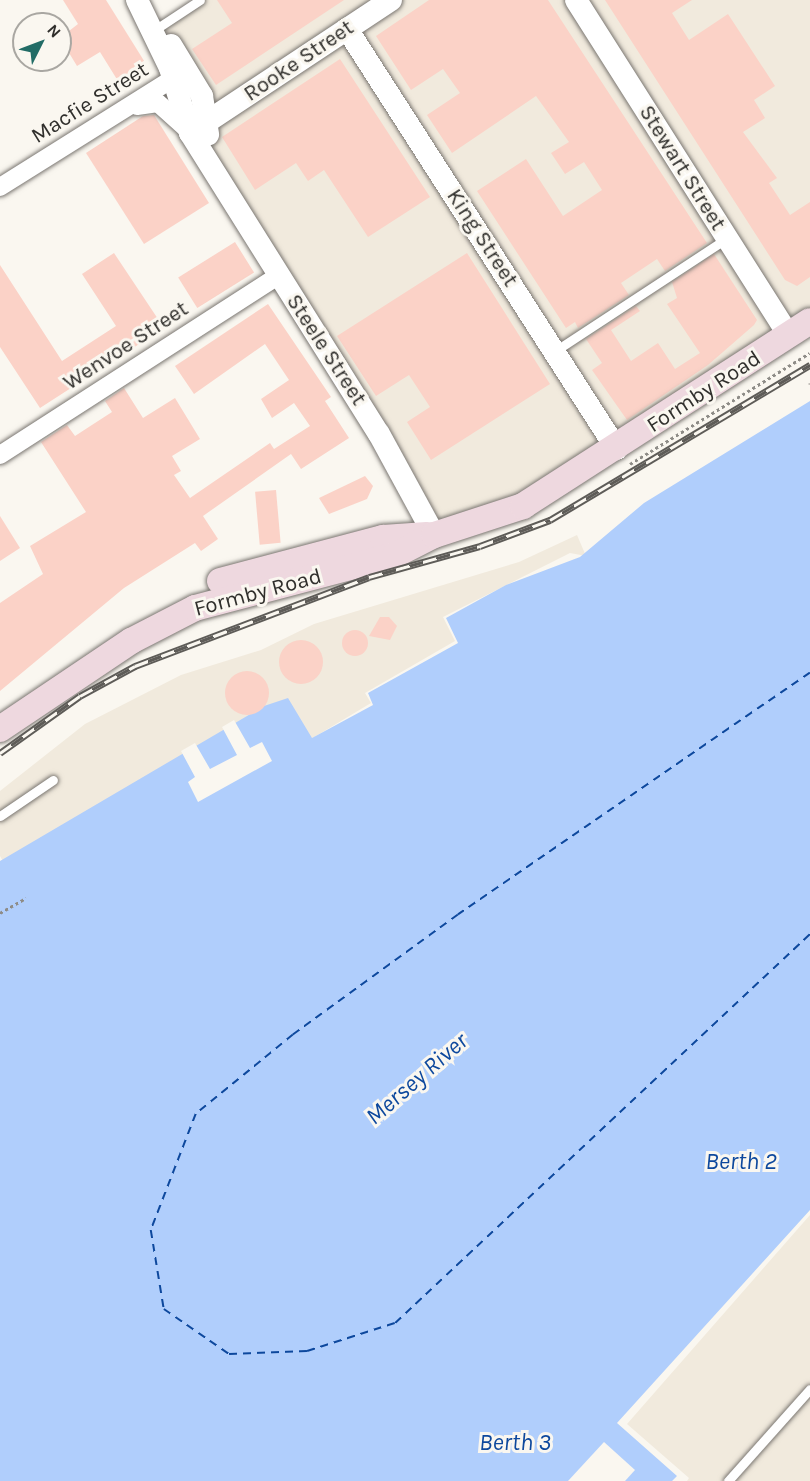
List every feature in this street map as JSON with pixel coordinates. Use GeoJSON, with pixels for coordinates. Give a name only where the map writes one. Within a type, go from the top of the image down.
{"type":"FeatureCollection","features":[{"type":"Feature","properties":{"kind":"main road","name":"Formby Road"},"geometry":{"type":"LineString","coordinates":[[0,729],[131,641],[195,608],[395,555],[434,535],[523,506],[617,448],[810,321]]}},
{"type":"Feature","properties":{"kind":"main road","name":"Formby Road"},"geometry":{"type":"LineString","coordinates":[[0,713],[88,650],[186,593],[383,538],[434,535]]}},
{"type":"Feature","properties":{"kind":"street","name":"Steele Street"},"geometry":{"type":"LineString","coordinates":[[139,0],[197,84],[199,128]]}},
{"type":"Feature","properties":{"kind":"street","name":"Steele Street"},"geometry":{"type":"LineString","coordinates":[[139,0],[199,128],[211,169],[380,434],[434,535]]}},
{"type":"Feature","properties":{"kind":"street","name":"Rooke Street"},"geometry":{"type":"LineString","coordinates":[[199,128],[391,0]]}},
{"type":"Feature","properties":{"kind":"street","name":"Stewart Street"},"geometry":{"type":"LineString","coordinates":[[576,0],[789,336]]}},
{"type":"Feature","properties":{"kind":"street","name":"King Street"},"geometry":{"type":"LineString","coordinates":[[347,29],[617,448]]}},
{"type":"Feature","properties":{"kind":"street","name":"Macfie Street"},"geometry":{"type":"LineString","coordinates":[[0,188],[130,109],[174,78]]}},
{"type":"Feature","properties":{"kind":"street"},"geometry":{"type":"LineString","coordinates":[[130,109],[158,103],[199,128]]}},
{"type":"Feature","properties":{"kind":"street","name":"Wenvoe Street"},"geometry":{"type":"LineString","coordinates":[[0,455],[278,276]]}},
{"type":"Feature","properties":{"kind":"lane"},"geometry":{"type":"LineString","coordinates":[[159,27],[200,0]]}},
{"type":"Feature","properties":{"kind":"lane"},"geometry":{"type":"LineString","coordinates":[[555,351],[727,238]]}},
{"type":"Feature","properties":{"kind":"lane"},"geometry":{"type":"LineString","coordinates":[[0,816],[53,780]]}},
{"type":"Feature","properties":{"kind":"lane"},"geometry":{"type":"LineString","coordinates":[[728,1481],[810,1389]]}},
{"type":"Feature","properties":{"kind":"path"},"geometry":{"type":"LineString","coordinates":[[0,913],[26,898]]}},
{"type":"Feature","properties":{"kind":"shaded area"},"geometry":{"type":"Polygon","coordinates":[[[200,0],[810,0],[810,321],[626,442],[434,535],[211,169],[159,27],[200,0]]]}},
{"type":"Feature","properties":{"kind":"shaded area"},"geometry":{"type":"Polygon","coordinates":[[[577,535],[586,556],[570,553],[443,617],[455,641],[365,693],[371,703],[196,808],[5,865],[0,856],[0,791],[85,724],[181,675],[261,650],[314,624],[519,562],[577,535]]]}},
{"type":"Feature","properties":{"kind":"shaded area"},"geometry":{"type":"Polygon","coordinates":[[[810,1215],[810,1481],[687,1481],[689,1478],[627,1424],[810,1215]]]}},
{"type":"Feature","properties":{"kind":"water"},"geometry":{"type":"Polygon","coordinates":[[[810,401],[810,1210],[617,1423],[677,1476],[672,1481],[0,1481],[0,861],[264,706],[288,698],[312,738],[373,705],[368,693],[458,643],[446,618],[506,585],[580,557],[644,503],[810,401]]]}},
{"type":"Feature","properties":{"kind":"pier"},"geometry":{"type":"Polygon","coordinates":[[[234,720],[250,748],[262,742],[272,761],[198,802],[188,782],[195,777],[181,751],[195,743],[210,769],[237,755],[222,727],[234,720]]]}},
{"type":"Feature","properties":{"kind":"pier"},"geometry":{"type":"Polygon","coordinates":[[[604,1442],[635,1470],[625,1481],[568,1481],[604,1442]]]}},
{"type":"Feature","properties":{"kind":"building"},"geometry":{"type":"Polygon","coordinates":[[[63,0],[106,0],[146,64],[118,81],[100,52],[77,66],[72,58],[72,29],[78,24],[63,0]]]}},
{"type":"Feature","properties":{"kind":"building"},"geometry":{"type":"Polygon","coordinates":[[[217,0],[344,0],[216,85],[192,49],[232,23],[217,0]]]}},
{"type":"Feature","properties":{"kind":"building"},"geometry":{"type":"Polygon","coordinates":[[[429,0],[548,0],[707,243],[665,271],[657,259],[621,283],[629,295],[578,328],[575,322],[566,328],[477,191],[526,159],[563,216],[602,190],[584,162],[565,174],[551,153],[569,142],[536,96],[452,153],[427,115],[460,93],[443,69],[411,90],[376,36],[429,0]]]}},
{"type":"Feature","properties":{"kind":"building"},"geometry":{"type":"Polygon","coordinates":[[[605,0],[692,0],[672,13],[689,40],[728,14],[775,86],[754,100],[765,118],[743,132],[777,178],[769,183],[790,215],[810,202],[810,277],[797,286],[785,280],[605,0]]]}},
{"type":"Feature","properties":{"kind":"building"},"geometry":{"type":"Polygon","coordinates":[[[340,59],[430,197],[368,237],[324,170],[308,181],[296,163],[255,190],[222,137],[340,59]]]}},
{"type":"Feature","properties":{"kind":"building"},"geometry":{"type":"Polygon","coordinates":[[[154,115],[209,203],[144,244],[86,153],[143,116],[154,115]]]}},
{"type":"Feature","properties":{"kind":"building"},"geometry":{"type":"Polygon","coordinates":[[[235,242],[254,273],[197,308],[178,278],[235,242]]]}},
{"type":"Feature","properties":{"kind":"building"},"geometry":{"type":"Polygon","coordinates":[[[114,253],[164,328],[40,408],[0,347],[0,265],[62,361],[116,326],[82,274],[114,253]]]}},
{"type":"Feature","properties":{"kind":"building"},"geometry":{"type":"Polygon","coordinates":[[[467,253],[550,384],[431,460],[407,422],[430,407],[409,375],[376,396],[337,336],[467,253]]]}},
{"type":"Feature","properties":{"kind":"building"},"geometry":{"type":"Polygon","coordinates":[[[714,254],[757,320],[708,365],[627,420],[592,370],[602,363],[586,339],[636,306],[640,311],[611,330],[631,361],[658,343],[675,369],[700,353],[667,304],[677,298],[672,282],[714,254]]]}},
{"type":"Feature","properties":{"kind":"building"},"geometry":{"type":"Polygon","coordinates":[[[268,304],[331,397],[325,401],[349,438],[301,469],[291,454],[203,516],[218,539],[201,551],[195,543],[124,588],[0,691],[0,603],[43,574],[30,546],[86,512],[41,442],[67,425],[75,436],[112,412],[105,401],[124,388],[143,418],[175,398],[200,439],[172,456],[181,471],[174,475],[190,498],[270,443],[274,449],[310,426],[294,403],[272,418],[261,399],[289,380],[265,344],[194,394],[175,366],[268,304]]]}},
{"type":"Feature","properties":{"kind":"building"},"geometry":{"type":"Polygon","coordinates":[[[365,476],[373,486],[367,499],[329,514],[319,498],[365,476]]]}},
{"type":"Feature","properties":{"kind":"building"},"geometry":{"type":"Polygon","coordinates":[[[276,490],[281,543],[260,545],[255,492],[276,490]]]}},
{"type":"Feature","properties":{"kind":"building"},"geometry":{"type":"Polygon","coordinates":[[[0,516],[20,548],[0,561],[0,516]]]}},
{"type":"Feature","properties":{"kind":"building"},"geometry":{"type":"Polygon","coordinates":[[[380,617],[389,617],[397,626],[390,640],[369,636],[380,617]]]}},
{"type":"Feature","properties":{"kind":"building"},"geometry":{"type":"Polygon","coordinates":[[[355,630],[364,634],[368,643],[364,652],[355,656],[346,652],[342,643],[346,634],[355,630]]]}},
{"type":"Feature","properties":{"kind":"building"},"geometry":{"type":"Polygon","coordinates":[[[301,640],[316,647],[323,662],[316,677],[301,684],[286,677],[279,662],[286,647],[301,640]]]}},
{"type":"Feature","properties":{"kind":"building"},"geometry":{"type":"Polygon","coordinates":[[[247,671],[262,678],[269,693],[262,708],[247,715],[232,708],[225,693],[232,678],[247,671]]]}},
{"type":"Feature","properties":{"kind":"ferry route"},"geometry":{"type":"LineString","coordinates":[[810,673],[458,915],[293,1035],[196,1114],[151,1230],[164,1309],[229,1354],[307,1351],[395,1323],[810,934]]}},
{"type":"Feature","properties":{"kind":"railway"},"geometry":{"type":"LineString","coordinates":[[0,753],[80,696],[135,666],[369,577],[480,546],[550,520],[810,365]]}},
{"type":"Feature","properties":{"kind":"water label","name":"Mersey River"},"geometry":{"type":"Point","coordinates":[417,1079]}},
{"type":"Feature","properties":{"kind":"water label","name":"Berth 2"},"geometry":{"type":"Point","coordinates":[741,1162]}},
{"type":"Feature","properties":{"kind":"water label","name":"Berth 3"},"geometry":{"type":"Point","coordinates":[515,1443]}}]}
